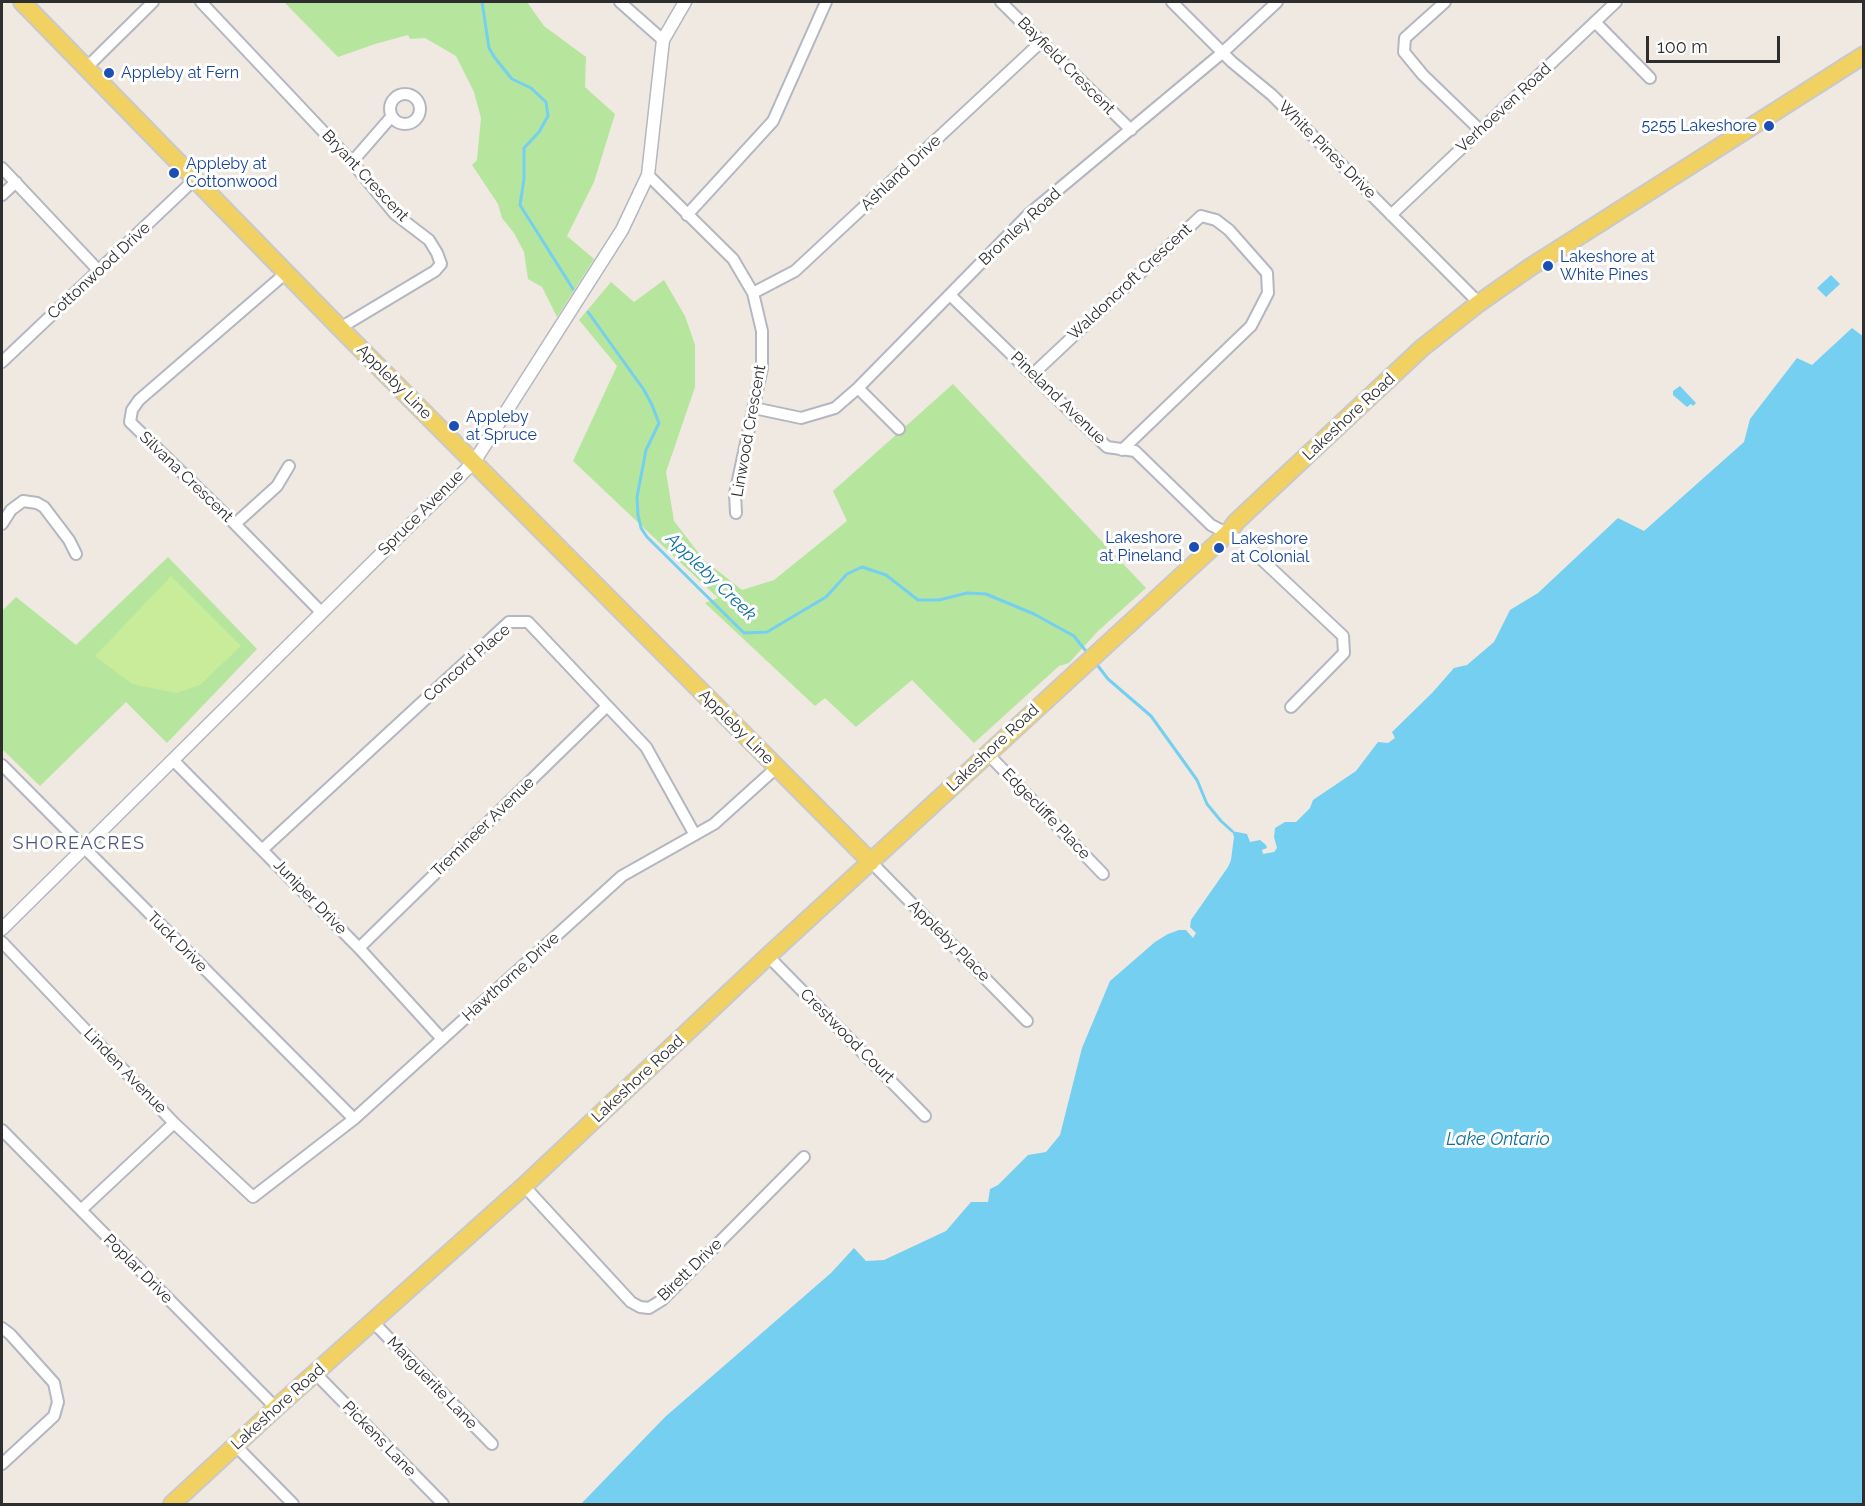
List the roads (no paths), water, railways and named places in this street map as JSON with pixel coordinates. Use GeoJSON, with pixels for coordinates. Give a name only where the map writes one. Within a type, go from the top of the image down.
{"type":"FeatureCollection","features":[{"type":"Feature","properties":{"kind":"main road","name":"Appleby Line"},"geometry":{"type":"LineString","coordinates":[[22,2],[340,328],[871,862]]}},
{"type":"Feature","properties":{"kind":"main road","name":"Lakeshore Road"},"geometry":{"type":"LineString","coordinates":[[172,1504],[524,1186],[768,956],[1227,534],[1236,522],[1414,356],[1479,303],[1536,263],[1863,55]]}},
{"type":"Feature","properties":{"kind":"street"},"geometry":{"type":"LineString","coordinates":[[86,68],[153,2]]}},
{"type":"Feature","properties":{"kind":"street","name":"Bryant Crescent"},"geometry":{"type":"LineString","coordinates":[[201,2],[352,162],[395,214],[429,240],[441,264],[435,272],[340,328]]}},
{"type":"Feature","properties":{"kind":"street"},"geometry":{"type":"LineString","coordinates":[[620,2],[663,40]]}},
{"type":"Feature","properties":{"kind":"street","name":"Spruce Avenue"},"geometry":{"type":"LineString","coordinates":[[2,929],[474,462],[622,230],[648,175],[663,40],[685,2]]}},
{"type":"Feature","properties":{"kind":"street"},"geometry":{"type":"LineString","coordinates":[[687,215],[773,121],[826,2]]}},
{"type":"Feature","properties":{"kind":"street","name":"Bayfield Crescent"},"geometry":{"type":"LineString","coordinates":[[1001,2],[1131,130]]}},
{"type":"Feature","properties":{"kind":"street","name":"White Pines Drive"},"geometry":{"type":"LineString","coordinates":[[1172,2],[1222,53],[1272,95],[1479,303]]}},
{"type":"Feature","properties":{"kind":"street","name":"Bromley Road"},"geometry":{"type":"LineString","coordinates":[[754,408],[801,418],[835,408],[858,388],[1029,214],[1222,53],[1277,2]]}},
{"type":"Feature","properties":{"kind":"street"},"geometry":{"type":"LineString","coordinates":[[1445,2],[1405,38],[1404,52],[1423,75],[1480,130]]}},
{"type":"Feature","properties":{"kind":"street","name":"Verhoeven Road"},"geometry":{"type":"LineString","coordinates":[[1391,215],[1616,2]]}},
{"type":"Feature","properties":{"kind":"street"},"geometry":{"type":"LineString","coordinates":[[1595,22],[1650,78]]}},
{"type":"Feature","properties":{"kind":"street","name":"Ashland Drive"},"geometry":{"type":"LineString","coordinates":[[753,293],[795,272],[1041,42]]}},
{"type":"Feature","properties":{"kind":"street"},"geometry":{"type":"LineString","coordinates":[[352,162],[392,116]]}},
{"type":"Feature","properties":{"kind":"street"},"geometry":{"type":"LineString","coordinates":[[2,168],[99,271]]}},
{"type":"Feature","properties":{"kind":"street","name":"Linwood Crescent"},"geometry":{"type":"LineString","coordinates":[[648,175],[733,260],[753,293],[762,331],[762,368],[735,494],[736,513]]}},
{"type":"Feature","properties":{"kind":"street","name":"Cottonwood Drive"},"geometry":{"type":"LineString","coordinates":[[2,362],[195,179]]}},
{"type":"Feature","properties":{"kind":"street"},"geometry":{"type":"LineString","coordinates":[[2,195],[16,182]]}},
{"type":"Feature","properties":{"kind":"street","name":"Waldoncroft Crescent"},"geometry":{"type":"LineString","coordinates":[[1033,374],[1201,216],[1216,220],[1230,230],[1267,273],[1268,293],[1251,326],[1122,450]]}},
{"type":"Feature","properties":{"kind":"street","name":"Silvana Crescent"},"geometry":{"type":"LineString","coordinates":[[287,272],[139,400],[132,410],[130,422],[321,612]]}},
{"type":"Feature","properties":{"kind":"street","name":"Pineland Avenue"},"geometry":{"type":"LineString","coordinates":[[950,295],[1107,447],[1135,451],[1211,525],[1242,541],[1343,636],[1344,653],[1291,707]]}},
{"type":"Feature","properties":{"kind":"street"},"geometry":{"type":"LineString","coordinates":[[858,388],[899,429]]}},
{"type":"Feature","properties":{"kind":"street"},"geometry":{"type":"LineString","coordinates":[[235,524],[277,486],[289,466]]}},
{"type":"Feature","properties":{"kind":"street"},"geometry":{"type":"LineString","coordinates":[[2,524],[11,510],[23,501],[37,503],[44,507],[69,540],[76,554]]}},
{"type":"Feature","properties":{"kind":"street","name":"Concord Place"},"geometry":{"type":"LineString","coordinates":[[263,849],[509,622],[528,622],[646,747],[695,835]]}},
{"type":"Feature","properties":{"kind":"street","name":"Tremineer Avenue"},"geometry":{"type":"LineString","coordinates":[[359,948],[606,707]]}},
{"type":"Feature","properties":{"kind":"street","name":"Edgecliffe Place"},"geometry":{"type":"LineString","coordinates":[[988,754],[1103,874]]}},
{"type":"Feature","properties":{"kind":"street","name":"Juniper Drive"},"geometry":{"type":"LineString","coordinates":[[173,760],[359,948],[442,1039]]}},
{"type":"Feature","properties":{"kind":"street","name":"Tuck Drive"},"geometry":{"type":"LineString","coordinates":[[2,765],[354,1119]]}},
{"type":"Feature","properties":{"kind":"street","name":"Hawthorne Drive"},"geometry":{"type":"LineString","coordinates":[[253,1197],[354,1119],[622,876],[723,818],[776,768]]}},
{"type":"Feature","properties":{"kind":"street","name":"Appleby Place"},"geometry":{"type":"LineString","coordinates":[[871,862],[1028,1021]]}},
{"type":"Feature","properties":{"kind":"street","name":"Linden Avenue"},"geometry":{"type":"LineString","coordinates":[[2,942],[174,1123],[253,1197]]}},
{"type":"Feature","properties":{"kind":"street","name":"Crestwood Court"},"geometry":{"type":"LineString","coordinates":[[768,956],[925,1116]]}},
{"type":"Feature","properties":{"kind":"street"},"geometry":{"type":"LineString","coordinates":[[81,1210],[174,1123]]}},
{"type":"Feature","properties":{"kind":"street","name":"Poplar Drive"},"geometry":{"type":"LineString","coordinates":[[2,1130],[276,1408]]}},
{"type":"Feature","properties":{"kind":"street","name":"Birett Drive"},"geometry":{"type":"LineString","coordinates":[[524,1186],[631,1302],[640,1307],[649,1308],[662,1300],[804,1157]]}},
{"type":"Feature","properties":{"kind":"street","name":"Marguerite Lane"},"geometry":{"type":"LineString","coordinates":[[374,1322],[492,1443]]}},
{"type":"Feature","properties":{"kind":"street"},"geometry":{"type":"LineString","coordinates":[[2,1328],[54,1383],[58,1402],[54,1416],[2,1464]]}},
{"type":"Feature","properties":{"kind":"street","name":"Pickens Lane"},"geometry":{"type":"LineString","coordinates":[[315,1373],[443,1504]]}},
{"type":"Feature","properties":{"kind":"street"},"geometry":{"type":"LineString","coordinates":[[236,1446],[293,1504]]}},
{"type":"Feature","properties":{"kind":"water"},"geometry":{"type":"Polygon","coordinates":[[[1831,275],[1840,284],[1826,297],[1817,288],[1831,275]]]}},
{"type":"Feature","properties":{"kind":"water","name":"Lake Ontario"},"geometry":{"type":"Polygon","coordinates":[[[1852,328],[1864,337],[1863,1504],[581,1504],[665,1417],[831,1273],[854,1248],[866,1261],[884,1260],[946,1231],[971,1202],[988,1202],[990,1189],[998,1185],[1028,1155],[1046,1152],[1060,1135],[1082,1048],[1110,981],[1155,942],[1168,934],[1186,930],[1193,938],[1196,933],[1190,927],[1191,920],[1231,860],[1234,837],[1232,831],[1247,834],[1250,842],[1260,840],[1267,848],[1262,850],[1263,854],[1274,852],[1277,848],[1274,837],[1275,828],[1285,822],[1296,822],[1310,808],[1313,800],[1356,771],[1378,742],[1388,743],[1395,738],[1392,732],[1454,668],[1467,665],[1494,642],[1510,610],[1538,593],[1618,518],[1644,531],[1744,442],[1750,419],[1797,358],[1812,365],[1852,328]]]}},
{"type":"Feature","properties":{"kind":"water"},"geometry":{"type":"Polygon","coordinates":[[[1680,386],[1696,403],[1693,406],[1691,404],[1687,407],[1673,395],[1673,391],[1680,386]]]}},
{"type":"Feature","properties":{"kind":"waterway","name":"Appleby Creek"},"geometry":{"type":"LineString","coordinates":[[482,2],[489,48],[495,58],[512,79],[531,88],[546,102],[548,116],[539,132],[524,148],[524,179],[520,205],[573,289]]}},
{"type":"Feature","properties":{"kind":"waterway","name":"Appleby Creek"},"geometry":{"type":"LineString","coordinates":[[588,312],[644,390],[659,423],[646,450],[637,497],[641,528],[647,537],[744,633],[767,632],[826,597],[847,574],[862,567],[886,575],[918,600],[939,600],[967,593],[986,594],[1034,614],[1074,636],[1089,655]]}},
{"type":"Feature","properties":{"kind":"waterway","name":"Appleby Creek"},"geometry":{"type":"LineString","coordinates":[[1095,662],[1108,679],[1151,716],[1197,780],[1207,804],[1232,831]]}},
{"type":"Feature","properties":{"kind":"place","name":"Appleby at Fern"},"geometry":{"type":"Point","coordinates":[109,73]}},
{"type":"Feature","properties":{"kind":"place","name":"5255 Lakeshore"},"geometry":{"type":"Point","coordinates":[1769,126]}},
{"type":"Feature","properties":{"kind":"place","name":"Appleby at Cottonwood"},"geometry":{"type":"Point","coordinates":[174,173]}},
{"type":"Feature","properties":{"kind":"place","name":"Lakeshore at White Pines"},"geometry":{"type":"Point","coordinates":[1548,266]}},
{"type":"Feature","properties":{"kind":"place","name":"Appleby at Spruce"},"geometry":{"type":"Point","coordinates":[454,426]}},
{"type":"Feature","properties":{"kind":"place","name":"Lakeshore at Pineland"},"geometry":{"type":"Point","coordinates":[1194,547]}},
{"type":"Feature","properties":{"kind":"place","name":"Lakeshore at Colonial"},"geometry":{"type":"Point","coordinates":[1219,548]}},
{"type":"Feature","properties":{"kind":"district","name":"SHOREACRES"},"geometry":{"type":"Point","coordinates":[79,844]}}]}
